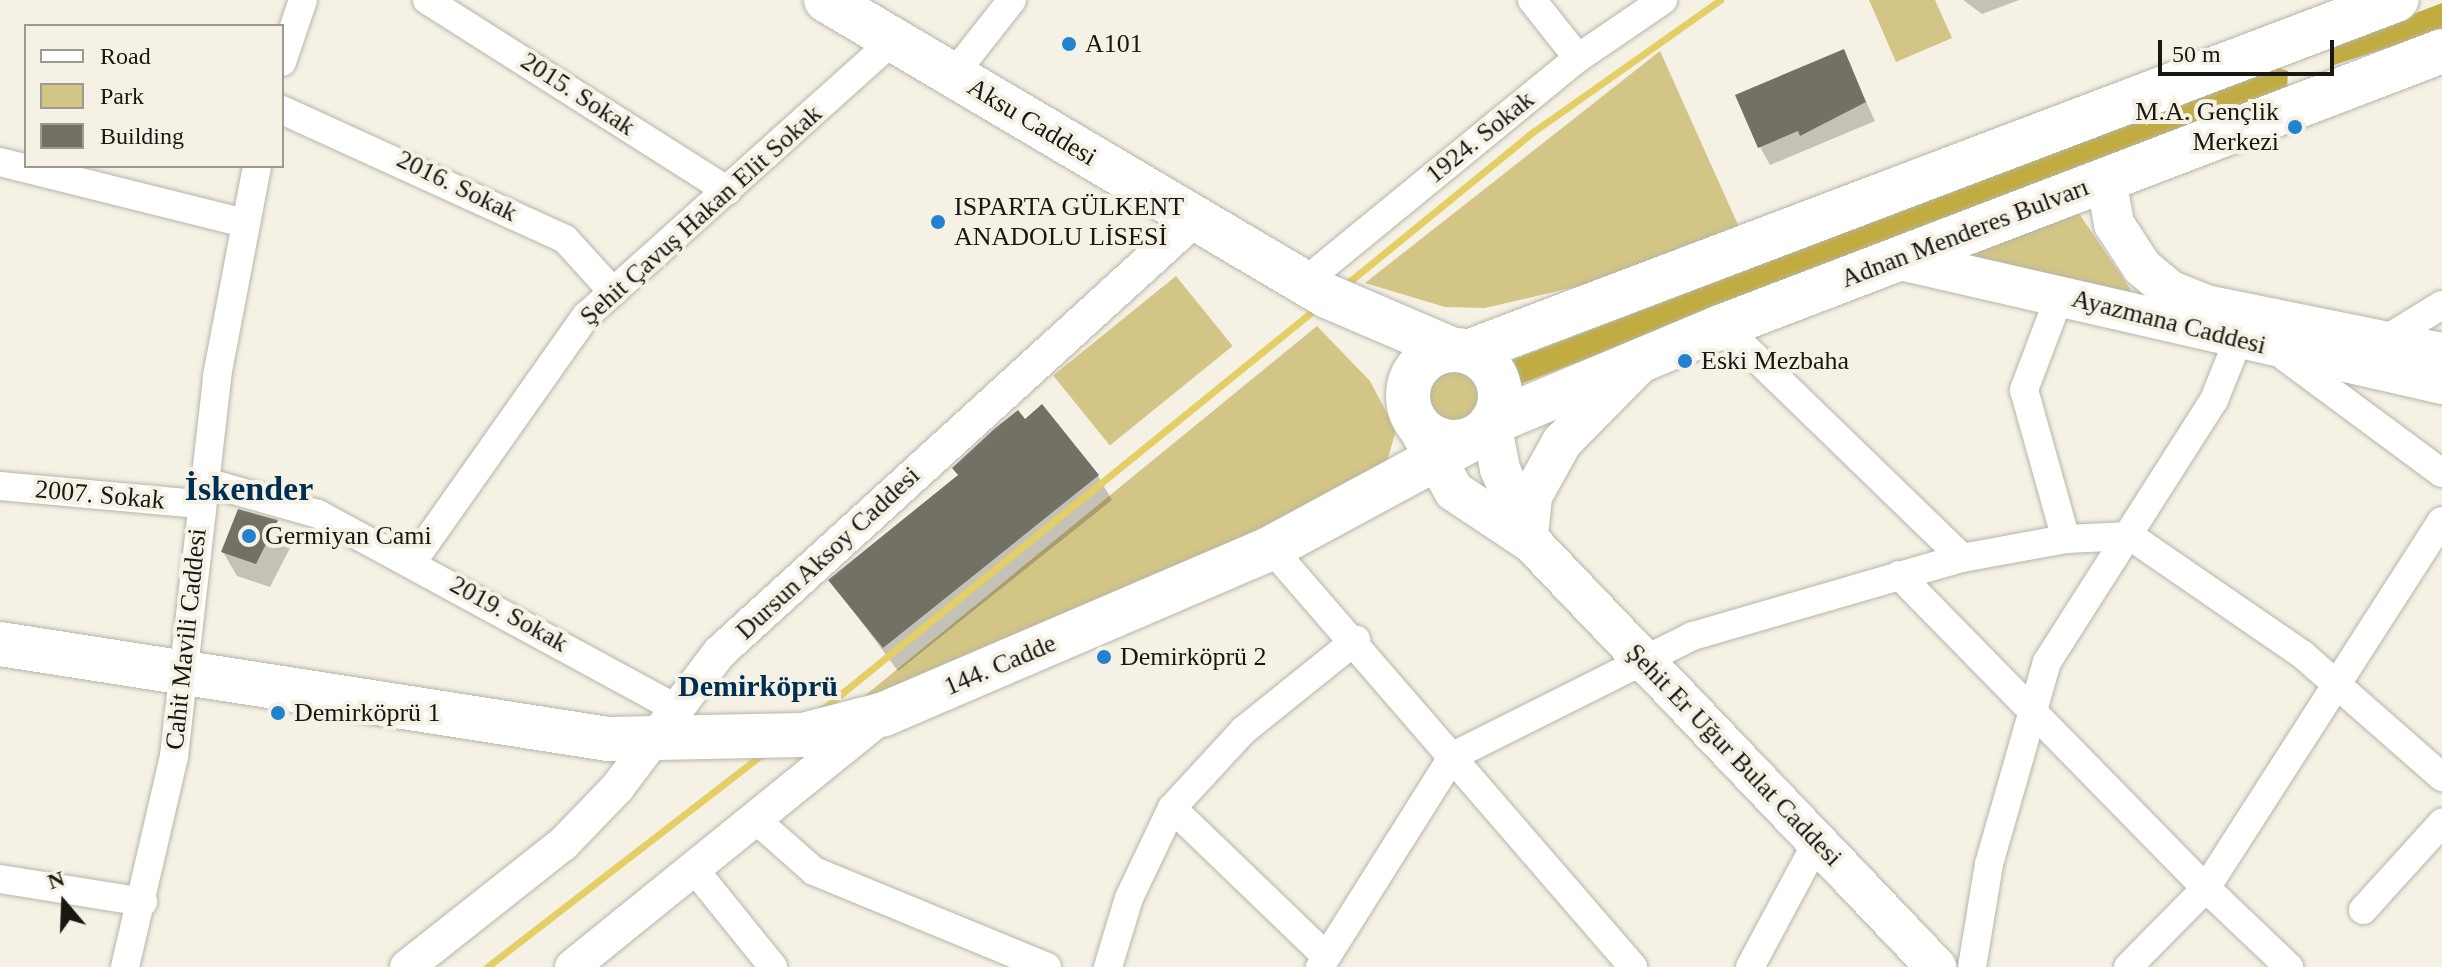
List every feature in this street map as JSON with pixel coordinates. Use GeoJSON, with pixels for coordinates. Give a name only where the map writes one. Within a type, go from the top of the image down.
{"type":"FeatureCollection","features":[{"type":"Feature","properties":{"kind":"main road","name":"Aksu Caddesi"},"geometry":{"type":"LineString","coordinates":[[826,0],[1303,283],[1357,311],[1461,351]]}},
{"type":"Feature","properties":{"kind":"main road"},"geometry":{"type":"LineString","coordinates":[[1412,417],[1414,373],[1461,351],[1584,311],[2396,0]]}},
{"type":"Feature","properties":{"kind":"main road"},"geometry":{"type":"LineString","coordinates":[[2301,37],[2322,97]]}},
{"type":"Feature","properties":{"kind":"main road","name":"Adnan Menderes Bulvarı"},"geometry":{"type":"LineString","coordinates":[[1484,430],[1723,326],[2442,51]]}},
{"type":"Feature","properties":{"kind":"main road","name":"Ayazmana Caddesi"},"geometry":{"type":"LineString","coordinates":[[2106,179],[2114,224],[2154,280],[2251,334]]}},
{"type":"Feature","properties":{"kind":"main road","name":"Ayazmana Caddesi"},"geometry":{"type":"LineString","coordinates":[[1896,259],[2251,334],[2371,352],[2442,353]]}},
{"type":"Feature","properties":{"kind":"main road"},"geometry":{"type":"LineString","coordinates":[[1357,311],[1483,325],[1584,311]]}},
{"type":"Feature","properties":{"kind":"main road"},"geometry":{"type":"LineString","coordinates":[[1357,311],[1412,417],[1432,438],[1484,430],[1499,385],[1461,351]]}},
{"type":"Feature","properties":{"kind":"main road"},"geometry":{"type":"LineString","coordinates":[[1530,539],[1532,496],[1562,442],[1606,393],[1665,349]]}},
{"type":"Feature","properties":{"kind":"main road","name":"Ayazmana Caddesi"},"geometry":{"type":"LineString","coordinates":[[2371,352],[2442,384]]}},
{"type":"Feature","properties":{"kind":"main road","name":"Şehit Er Uğur Bulat Caddesi"},"geometry":{"type":"LineString","coordinates":[[1412,417],[1434,463],[1454,491],[1530,539],[1936,967]]}},
{"type":"Feature","properties":{"kind":"main road","name":"Şehit Er Uğur Bulat Caddesi"},"geometry":{"type":"LineString","coordinates":[[1484,430],[1530,539]]}},
{"type":"Feature","properties":{"kind":"main road","name":"144. Cadde"},"geometry":{"type":"LineString","coordinates":[[884,714],[1271,548],[1434,463],[1484,430]]}},
{"type":"Feature","properties":{"kind":"main road"},"geometry":{"type":"LineString","coordinates":[[0,644],[183,678],[673,730],[826,731],[884,714]]}},
{"type":"Feature","properties":{"kind":"street"},"geometry":{"type":"LineString","coordinates":[[284,56],[303,0]]}},
{"type":"Feature","properties":{"kind":"street","name":"2015. Sokak"},"geometry":{"type":"LineString","coordinates":[[427,0],[728,191]]}},
{"type":"Feature","properties":{"kind":"street"},"geometry":{"type":"LineString","coordinates":[[953,75],[1012,0]]}},
{"type":"Feature","properties":{"kind":"street"},"geometry":{"type":"LineString","coordinates":[[1532,0],[1578,58]]}},
{"type":"Feature","properties":{"kind":"street","name":"1924. Sokak"},"geometry":{"type":"LineString","coordinates":[[1303,283],[1578,58],[1663,0]]}},
{"type":"Feature","properties":{"kind":"street","name":"Şehit Çavuş Hakan Elit Sokak"},"geometry":{"type":"LineString","coordinates":[[413,561],[557,351],[613,292],[894,40]]}},
{"type":"Feature","properties":{"kind":"street","name":"2016. Sokak"},"geometry":{"type":"LineString","coordinates":[[284,111],[565,239],[613,292]]}},
{"type":"Feature","properties":{"kind":"street"},"geometry":{"type":"LineString","coordinates":[[0,162],[244,223]]}},
{"type":"Feature","properties":{"kind":"street","name":"Cahit Mavili Caddesi"},"geometry":{"type":"LineString","coordinates":[[125,967],[143,902],[183,678],[201,492],[244,223],[257,168]]}},
{"type":"Feature","properties":{"kind":"street","name":"Dursun Aksoy Caddesi"},"geometry":{"type":"LineString","coordinates":[[407,967],[563,844],[673,730],[720,652],[1195,219]]}},
{"type":"Feature","properties":{"kind":"street"},"geometry":{"type":"LineString","coordinates":[[2060,295],[2024,390],[2066,539]]}},
{"type":"Feature","properties":{"kind":"street"},"geometry":{"type":"LineString","coordinates":[[2360,406],[2371,352],[2442,305]]}},
{"type":"Feature","properties":{"kind":"street"},"geometry":{"type":"LineString","coordinates":[[1723,326],[1962,558]]}},
{"type":"Feature","properties":{"kind":"street"},"geometry":{"type":"LineString","coordinates":[[1972,967],[1989,864],[2030,710],[2047,662],[2130,536],[2251,334],[2360,406],[2442,473]]}},
{"type":"Feature","properties":{"kind":"street","name":"2007. Sokak"},"geometry":{"type":"LineString","coordinates":[[0,486],[201,492]]}},
{"type":"Feature","properties":{"kind":"street","name":"2019. Sokak"},"geometry":{"type":"LineString","coordinates":[[201,492],[295,504],[413,561],[673,730]]}},
{"type":"Feature","properties":{"kind":"street"},"geometry":{"type":"LineString","coordinates":[[2128,967],[2206,888],[2341,687],[2442,521]]}},
{"type":"Feature","properties":{"kind":"street"},"geometry":{"type":"LineString","coordinates":[[1172,808],[1323,962],[1453,756],[1640,656],[1962,558],[2066,539],[2130,536],[2341,687],[2442,777]]}},
{"type":"Feature","properties":{"kind":"street"},"geometry":{"type":"LineString","coordinates":[[1271,548],[1356,640],[1633,967]]}},
{"type":"Feature","properties":{"kind":"street"},"geometry":{"type":"LineString","coordinates":[[1899,575],[2206,888],[2289,967]]}},
{"type":"Feature","properties":{"kind":"street"},"geometry":{"type":"LineString","coordinates":[[1108,967],[1129,898],[1172,808],[1244,730],[1356,640]]}},
{"type":"Feature","properties":{"kind":"street","name":"144. Cadde"},"geometry":{"type":"LineString","coordinates":[[572,967],[884,714]]}},
{"type":"Feature","properties":{"kind":"street"},"geometry":{"type":"LineString","coordinates":[[755,819],[828,878],[1047,967]]}},
{"type":"Feature","properties":{"kind":"street"},"geometry":{"type":"LineString","coordinates":[[2363,910],[2442,823]]}},
{"type":"Feature","properties":{"kind":"street"},"geometry":{"type":"LineString","coordinates":[[1750,967],[1817,842]]}},
{"type":"Feature","properties":{"kind":"street"},"geometry":{"type":"LineString","coordinates":[[694,869],[773,967]]}},
{"type":"Feature","properties":{"kind":"street"},"geometry":{"type":"LineString","coordinates":[[0,879],[143,902]]}},
{"type":"Feature","properties":{"kind":"green space"},"geometry":{"type":"Polygon","coordinates":[[[1869,0],[1935,0],[1952,38],[1896,62],[1869,0]]]}},
{"type":"Feature","properties":{"kind":"green space"},"geometry":{"type":"Polygon","coordinates":[[[1660,51],[1739,227],[1588,284],[1485,308],[1445,307],[1365,283],[1660,51]]]}},
{"type":"Feature","properties":{"kind":"green space"},"geometry":{"type":"Polygon","coordinates":[[[2078,212],[2133,293],[1969,259],[1969,253],[2078,212]]]}},
{"type":"Feature","properties":{"kind":"green space"},"geometry":{"type":"Polygon","coordinates":[[[1176,276],[1233,346],[1110,445],[1053,375],[1176,276]]]}},
{"type":"Feature","properties":{"kind":"green space"},"geometry":{"type":"Polygon","coordinates":[[[1317,326],[1370,381],[1396,430],[1386,465],[1262,530],[851,707],[1317,326]]]}},
{"type":"Feature","properties":{"kind":"green space"},"geometry":{"type":"Polygon","coordinates":[[[1454,367],[1465,369],[1474,376],[1481,385],[1481,407],[1474,416],[1465,423],[1454,425],[1443,423],[1434,416],[1427,407],[1425,396],[1427,385],[1434,376],[1443,369],[1454,367]]]}},
{"type":"Feature","properties":{"kind":"shaded area"},"geometry":{"type":"Polygon","coordinates":[[[2442,3],[2442,30],[2334,65],[2332,45],[2442,3]]]}},
{"type":"Feature","properties":{"kind":"shaded area"},"geometry":{"type":"Polygon","coordinates":[[[2276,67],[2288,71],[2287,90],[1513,387],[1507,362],[2276,67]]]}},
{"type":"Feature","properties":{"kind":"building"},"geometry":{"type":"Polygon","coordinates":[[[1844,49],[1866,102],[1800,136],[1798,131],[1758,148],[1735,95],[1844,49]]]}},
{"type":"Feature","properties":{"kind":"building"},"geometry":{"type":"Polygon","coordinates":[[[1042,404],[1099,475],[883,648],[828,580],[958,475],[952,468],[994,429],[1018,410],[1025,419],[1042,404]]]}},
{"type":"Feature","properties":{"kind":"building","name":"Germiyan Cami"},"geometry":{"type":"Polygon","coordinates":[[[238,509],[278,520],[256,564],[221,552],[238,509]]]}},
{"type":"Feature","properties":{"kind":"waterway"},"geometry":{"type":"LineString","coordinates":[[1344,286],[1533,132],[1720,0]]}},
{"type":"Feature","properties":{"kind":"waterway"},"geometry":{"type":"LineString","coordinates":[[819,712],[1319,306]]}},
{"type":"Feature","properties":{"kind":"waterway"},"geometry":{"type":"LineString","coordinates":[[487,967],[764,753]]}},
{"type":"Feature","properties":{"kind":"place","name":"A101"},"geometry":{"type":"Point","coordinates":[1069,44]}},
{"type":"Feature","properties":{"kind":"place","name":"M.A. Gençlik Merkezi"},"geometry":{"type":"Point","coordinates":[2295,127]}},
{"type":"Feature","properties":{"kind":"place","name":"ISPARTA GÜLKENT ANADOLU LİSESİ"},"geometry":{"type":"Point","coordinates":[938,222]}},
{"type":"Feature","properties":{"kind":"place","name":"Eski Mezbaha"},"geometry":{"type":"Point","coordinates":[1685,361]}},
{"type":"Feature","properties":{"kind":"place","name":"Germiyan Cami"},"geometry":{"type":"Point","coordinates":[249,536]}},
{"type":"Feature","properties":{"kind":"place","name":"Demirköprü 2"},"geometry":{"type":"Point","coordinates":[1104,657]}},
{"type":"Feature","properties":{"kind":"place","name":"Demirköprü 1"},"geometry":{"type":"Point","coordinates":[278,713]}},
{"type":"Feature","properties":{"kind":"district","name":"İskender"},"geometry":{"type":"Point","coordinates":[249,489]}},
{"type":"Feature","properties":{"kind":"district","name":"Demirköprü"},"geometry":{"type":"Point","coordinates":[758,686]}}]}
